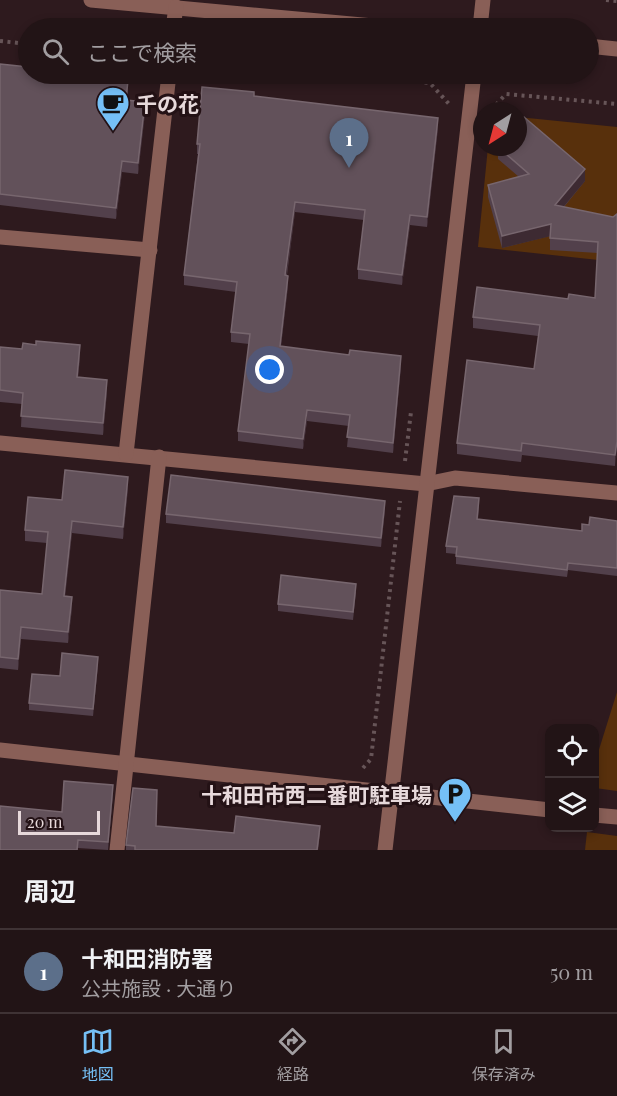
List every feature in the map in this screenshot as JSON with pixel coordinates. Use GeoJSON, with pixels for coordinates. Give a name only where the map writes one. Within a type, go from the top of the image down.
{"type":"FeatureCollection","features":[{"type":"Feature","properties":{"kind":"street"},"geometry":{"type":"LineString","coordinates":[[91,0],[291,18]]}},
{"type":"Feature","properties":{"kind":"street"},"geometry":{"type":"LineString","coordinates":[[481,18],[483,0]]}},
{"type":"Feature","properties":{"kind":"street"},"geometry":{"type":"LineString","coordinates":[[174,18],[176,7]]}},
{"type":"Feature","properties":{"kind":"street"},"geometry":{"type":"LineString","coordinates":[[599,47],[617,49]]}},
{"type":"Feature","properties":{"kind":"street"},"geometry":{"type":"LineString","coordinates":[[126,454],[167,84]]}},
{"type":"Feature","properties":{"kind":"street"},"geometry":{"type":"LineString","coordinates":[[384,850],[473,84]]}},
{"type":"Feature","properties":{"kind":"street"},"geometry":{"type":"LineString","coordinates":[[0,237],[150,250]]}},
{"type":"Feature","properties":{"kind":"street"},"geometry":{"type":"LineString","coordinates":[[0,442],[426,484],[455,478],[617,493]]}},
{"type":"Feature","properties":{"kind":"street"},"geometry":{"type":"LineString","coordinates":[[117,850],[159,457]]}},
{"type":"Feature","properties":{"kind":"street"},"geometry":{"type":"LineString","coordinates":[[0,750],[545,810]]}},
{"type":"Feature","properties":{"kind":"street"},"geometry":{"type":"LineString","coordinates":[[599,815],[617,817]]}},
{"type":"Feature","properties":{"kind":"path"},"geometry":{"type":"LineString","coordinates":[[606,0],[617,1]]}},
{"type":"Feature","properties":{"kind":"path"},"geometry":{"type":"LineString","coordinates":[[0,41],[18,43]]}},
{"type":"Feature","properties":{"kind":"path"},"geometry":{"type":"LineString","coordinates":[[431,84],[451,107]]}},
{"type":"Feature","properties":{"kind":"path"},"geometry":{"type":"LineString","coordinates":[[499,102],[506,94],[617,104]]}},
{"type":"Feature","properties":{"kind":"path"},"geometry":{"type":"LineString","coordinates":[[361,771],[370,759],[411,411]]}},
{"type":"Feature","properties":{"kind":"shaded area"},"geometry":{"type":"Polygon","coordinates":[[[527,118],[617,127],[617,262],[478,247],[487,156],[527,156],[527,118]]]}},
{"type":"Feature","properties":{"kind":"shaded area"},"geometry":{"type":"Polygon","coordinates":[[[617,692],[617,791],[599,789],[599,750],[617,692]]]}},
{"type":"Feature","properties":{"kind":"shaded area"},"geometry":{"type":"Polygon","coordinates":[[[587,832],[617,836],[617,850],[585,850],[587,832]]]}},
{"type":"Feature","properties":{"kind":"building"},"geometry":{"type":"Polygon","coordinates":[[[0,64],[18,66],[18,84],[128,84],[126,100],[145,102],[138,163],[122,161],[116,208],[0,194],[0,64]]]}},
{"type":"Feature","properties":{"kind":"building"},"geometry":{"type":"Polygon","coordinates":[[[202,87],[254,92],[254,96],[438,118],[427,217],[410,215],[402,275],[358,269],[365,210],[295,202],[285,275],[288,276],[280,346],[349,355],[350,350],[401,356],[393,443],[347,437],[350,415],[307,410],[303,439],[238,431],[250,334],[231,332],[237,282],[184,275],[200,144],[197,144],[202,87]]]}},
{"type":"Feature","properties":{"kind":"building"},"geometry":{"type":"Polygon","coordinates":[[[527,120],[585,169],[555,205],[613,217],[617,214],[617,441],[615,455],[522,443],[521,451],[457,443],[467,360],[534,369],[540,325],[473,317],[477,287],[568,299],[569,294],[595,298],[598,242],[550,238],[551,224],[502,236],[488,185],[529,174],[508,156],[527,156],[527,120]]]}},
{"type":"Feature","properties":{"kind":"building"},"geometry":{"type":"Polygon","coordinates":[[[36,341],[80,345],[77,377],[107,380],[103,423],[21,416],[23,393],[0,390],[0,347],[22,349],[23,343],[36,345],[36,341]]]}},
{"type":"Feature","properties":{"kind":"building"},"geometry":{"type":"Polygon","coordinates":[[[65,470],[128,477],[123,527],[72,521],[64,596],[72,597],[68,632],[21,627],[18,659],[0,657],[0,590],[42,594],[48,532],[25,530],[28,497],[62,500],[65,470]]]}},
{"type":"Feature","properties":{"kind":"building"},"geometry":{"type":"Polygon","coordinates":[[[171,475],[385,501],[381,538],[166,514],[171,475]]]}},
{"type":"Feature","properties":{"kind":"building"},"geometry":{"type":"Polygon","coordinates":[[[454,496],[479,498],[477,519],[582,531],[582,524],[589,525],[590,517],[617,521],[617,568],[568,563],[567,570],[456,556],[457,547],[446,546],[454,496]]]}},
{"type":"Feature","properties":{"kind":"building"},"geometry":{"type":"Polygon","coordinates":[[[281,575],[356,584],[353,612],[278,604],[281,575]]]}},
{"type":"Feature","properties":{"kind":"building"},"geometry":{"type":"Polygon","coordinates":[[[62,653],[98,657],[93,709],[29,703],[32,674],[60,676],[62,653]]]}},
{"type":"Feature","properties":{"kind":"building"},"geometry":{"type":"Polygon","coordinates":[[[64,781],[113,785],[108,842],[78,840],[77,850],[0,850],[0,806],[62,812],[64,781]]]}},
{"type":"Feature","properties":{"kind":"building"},"geometry":{"type":"Polygon","coordinates":[[[133,788],[157,790],[156,826],[234,833],[236,816],[320,826],[317,850],[135,850],[135,846],[126,845],[133,788]]]}},
{"type":"Feature","properties":{"kind":"place","name":"千の花"},"geometry":{"type":"Point","coordinates":[113,132]}},
{"type":"Feature","properties":{"kind":"place","name":"十和田消防署"},"geometry":{"type":"Point","coordinates":[349,168]}},
{"type":"Feature","properties":{"kind":"place","name":"十和田市西二番町駐車場"},"geometry":{"type":"Point","coordinates":[455,823]}}]}
